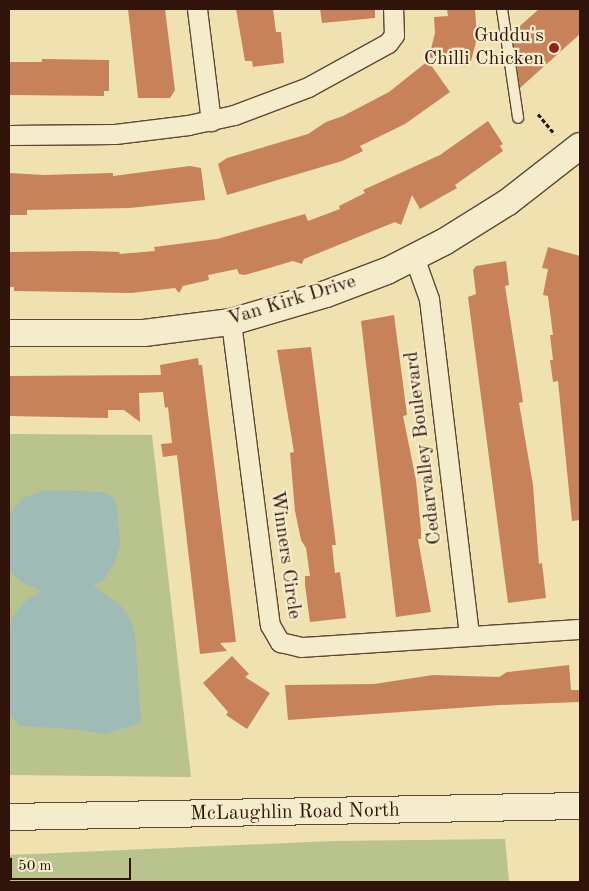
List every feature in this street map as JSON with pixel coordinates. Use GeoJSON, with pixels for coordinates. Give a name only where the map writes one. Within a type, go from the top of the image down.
{"type":"FeatureCollection","features":[{"type":"Feature","properties":{"kind":"street"},"geometry":{"type":"LineString","coordinates":[[196,9],[211,121]]}},
{"type":"Feature","properties":{"kind":"street"},"geometry":{"type":"LineString","coordinates":[[9,135],[108,135],[211,121],[308,88],[372,53],[394,35],[393,9]]}},
{"type":"Feature","properties":{"kind":"street","name":"Van Kirk Drive"},"geometry":{"type":"LineString","coordinates":[[546,172],[568,134]]}},
{"type":"Feature","properties":{"kind":"street","name":"Van Kirk Drive"},"geometry":{"type":"LineString","coordinates":[[9,334],[144,333],[231,322],[326,294],[414,257],[484,217],[580,146]]}},
{"type":"Feature","properties":{"kind":"street","name":"Cedarvalley Boulevard"},"geometry":{"type":"LineString","coordinates":[[414,257],[429,300],[470,636]]}},
{"type":"Feature","properties":{"kind":"street","name":"Winners Circle"},"geometry":{"type":"LineString","coordinates":[[231,322],[270,624],[276,638],[286,645],[302,647],[580,629]]}},
{"type":"Feature","properties":{"kind":"street","name":"McLaughlin Road North"},"geometry":{"type":"LineString","coordinates":[[9,817],[580,806]]}},
{"type":"Feature","properties":{"kind":"lane"},"geometry":{"type":"LineString","coordinates":[[502,9],[518,118]]}},
{"type":"Feature","properties":{"kind":"path"},"geometry":{"type":"LineString","coordinates":[[538,114],[568,134]]}},
{"type":"Feature","properties":{"kind":"green space"},"geometry":{"type":"Polygon","coordinates":[[[9,434],[152,435],[191,777],[9,775],[9,434]]]}},
{"type":"Feature","properties":{"kind":"green space"},"geometry":{"type":"Polygon","coordinates":[[[505,839],[509,882],[9,882],[9,855],[333,841],[505,839]]]}},
{"type":"Feature","properties":{"kind":"water"},"geometry":{"type":"Polygon","coordinates":[[[44,490],[104,492],[113,497],[117,507],[120,545],[114,564],[103,581],[93,585],[121,606],[131,620],[135,636],[141,723],[105,734],[74,729],[19,726],[9,713],[9,636],[12,618],[23,603],[41,591],[21,582],[9,570],[9,515],[23,498],[44,490]]]}},
{"type":"Feature","properties":{"kind":"building"},"geometry":{"type":"Polygon","coordinates":[[[128,9],[165,9],[175,90],[170,98],[138,98],[128,9]]]}},
{"type":"Feature","properties":{"kind":"building"},"geometry":{"type":"Polygon","coordinates":[[[236,9],[273,9],[276,32],[281,32],[284,63],[253,67],[252,61],[245,61],[236,9]]]}},
{"type":"Feature","properties":{"kind":"building"},"geometry":{"type":"Polygon","coordinates":[[[320,9],[375,9],[375,18],[322,23],[320,9]]]}},
{"type":"Feature","properties":{"kind":"building"},"geometry":{"type":"Polygon","coordinates":[[[447,9],[475,9],[477,38],[471,61],[466,60],[465,67],[429,57],[435,33],[434,17],[448,16],[447,9]]]}},
{"type":"Feature","properties":{"kind":"building"},"geometry":{"type":"Polygon","coordinates":[[[539,9],[580,9],[580,34],[520,88],[512,33],[539,9]]]}},
{"type":"Feature","properties":{"kind":"building"},"geometry":{"type":"Polygon","coordinates":[[[42,59],[109,60],[109,91],[104,91],[104,96],[9,95],[9,62],[42,62],[42,59]]]}},
{"type":"Feature","properties":{"kind":"building"},"geometry":{"type":"Polygon","coordinates":[[[428,61],[450,92],[405,124],[360,146],[363,151],[342,161],[227,195],[218,164],[227,158],[308,134],[326,122],[343,116],[389,92],[428,61]]]}},
{"type":"Feature","properties":{"kind":"building"},"geometry":{"type":"Polygon","coordinates":[[[488,121],[503,144],[500,146],[503,151],[455,185],[457,188],[420,209],[412,195],[401,225],[395,222],[304,259],[302,264],[293,261],[245,275],[239,274],[237,269],[208,275],[209,280],[183,286],[179,293],[175,288],[131,293],[14,291],[14,287],[9,287],[9,252],[90,251],[120,252],[119,254],[155,251],[154,247],[217,239],[305,214],[308,221],[340,209],[339,206],[365,193],[363,190],[440,155],[488,121]]]}},
{"type":"Feature","properties":{"kind":"building"},"geometry":{"type":"Polygon","coordinates":[[[190,166],[201,168],[205,200],[130,208],[27,210],[27,215],[9,215],[9,173],[44,175],[113,173],[113,176],[190,166]]]}},
{"type":"Feature","properties":{"kind":"building"},"geometry":{"type":"Polygon","coordinates":[[[548,247],[580,256],[580,520],[572,521],[558,381],[553,382],[550,360],[553,360],[550,335],[553,335],[548,296],[543,295],[548,269],[542,268],[548,247]]]}},
{"type":"Feature","properties":{"kind":"building"},"geometry":{"type":"Polygon","coordinates":[[[506,261],[509,285],[505,286],[523,402],[519,403],[533,485],[539,564],[542,563],[546,598],[508,603],[468,297],[476,294],[473,270],[476,266],[506,261]]]}},
{"type":"Feature","properties":{"kind":"building"},"geometry":{"type":"Polygon","coordinates":[[[394,315],[407,415],[403,416],[416,480],[421,530],[421,539],[418,539],[431,612],[396,617],[361,321],[394,315]]]}},
{"type":"Feature","properties":{"kind":"building"},"geometry":{"type":"Polygon","coordinates":[[[311,347],[336,545],[332,545],[335,573],[340,572],[346,618],[310,622],[305,576],[310,576],[306,548],[301,540],[295,511],[290,453],[294,452],[277,350],[311,347]]]}},
{"type":"Feature","properties":{"kind":"building"},"geometry":{"type":"Polygon","coordinates":[[[198,358],[199,365],[202,365],[236,642],[220,643],[227,651],[200,654],[177,455],[163,457],[161,444],[172,443],[168,407],[165,408],[163,392],[139,393],[140,422],[124,410],[108,410],[108,418],[9,416],[9,376],[161,375],[160,365],[198,358]]]}},
{"type":"Feature","properties":{"kind":"building"},"geometry":{"type":"Polygon","coordinates":[[[232,656],[249,674],[245,677],[270,693],[247,729],[226,715],[228,712],[203,683],[232,656]]]}},
{"type":"Feature","properties":{"kind":"building"},"geometry":{"type":"Polygon","coordinates":[[[569,665],[571,690],[580,690],[580,702],[500,705],[288,720],[285,685],[374,684],[433,675],[499,677],[507,672],[569,665]]]}},
{"type":"Feature","properties":{"kind":"place","name":"Guddu's Chilli Chicken"},"geometry":{"type":"Point","coordinates":[554,48]}}]}
